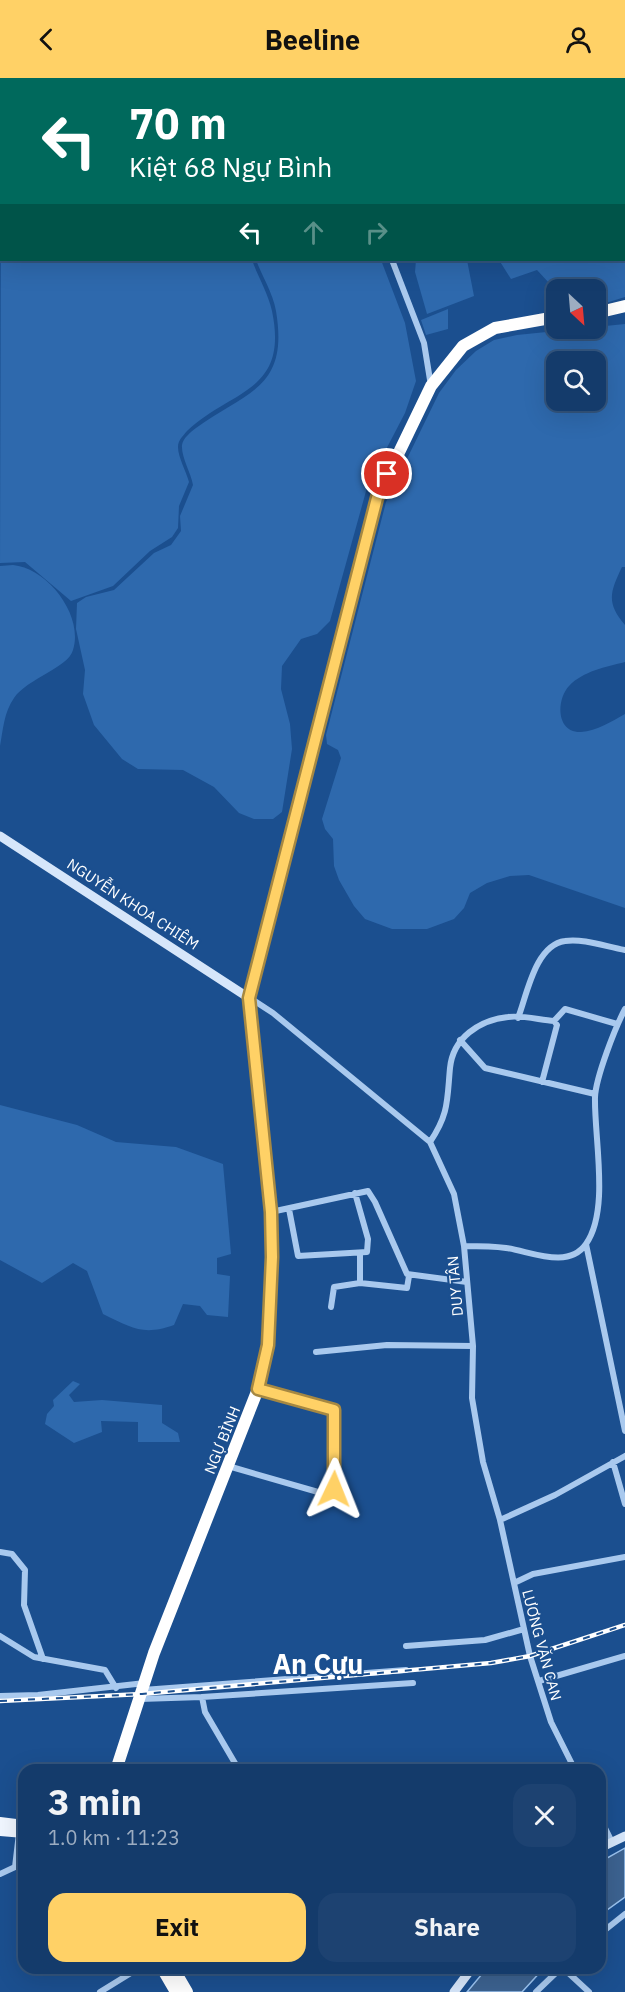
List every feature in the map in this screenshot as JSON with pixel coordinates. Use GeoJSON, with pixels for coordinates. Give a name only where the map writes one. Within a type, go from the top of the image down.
{"type":"FeatureCollection","features":[{"type":"Feature","properties":{"kind":"highway"},"geometry":{"type":"LineString","coordinates":[[606,311],[625,306]]}},
{"type":"Feature","properties":{"kind":"highway","name":"NGỰ BÌNH"},"geometry":{"type":"LineString","coordinates":[[118,1764],[154,1653],[258,1389],[268,1345],[272,1257],[271,1212],[249,998],[377,498],[431,386],[463,346],[480,334],[530,320],[546,318]]}},
{"type":"Feature","properties":{"kind":"highway"},"geometry":{"type":"LineString","coordinates":[[166,1974],[176,1992]]}},
{"type":"Feature","properties":{"kind":"highway"},"geometry":{"type":"LineString","coordinates":[[176,1974],[187,1992]]}},
{"type":"Feature","properties":{"kind":"main road"},"geometry":{"type":"LineString","coordinates":[[0,1822],[18,1829]]}},
{"type":"Feature","properties":{"kind":"main road"},"geometry":{"type":"LineString","coordinates":[[0,1831],[18,1831]]}},
{"type":"Feature","properties":{"kind":"street"},"geometry":{"type":"LineString","coordinates":[[392,261],[424,343],[431,386]]}},
{"type":"Feature","properties":{"kind":"street","name":"NGUYỄN KHOA CHIÊM"},"geometry":{"type":"LineString","coordinates":[[0,836],[249,998]]}},
{"type":"Feature","properties":{"kind":"street"},"geometry":{"type":"LineString","coordinates":[[518,1018],[536,969],[550,947],[567,940],[625,950]]}},
{"type":"Feature","properties":{"kind":"street","name":"DUY TÂN"},"geometry":{"type":"LineString","coordinates":[[249,998],[273,1013],[430,1142],[454,1194],[464,1246],[473,1346],[472,1398],[483,1462],[500,1520]]}},
{"type":"Feature","properties":{"kind":"street"},"geometry":{"type":"LineString","coordinates":[[554,1021],[565,1009],[617,1024]]}},
{"type":"Feature","properties":{"kind":"street"},"geometry":{"type":"LineString","coordinates":[[464,1246],[497,1246],[557,1257],[568,1256],[583,1249],[592,1235],[598,1194],[595,1094],[617,1024],[625,1010]]}},
{"type":"Feature","properties":{"kind":"street"},"geometry":{"type":"LineString","coordinates":[[430,1142],[443,1121],[450,1094],[451,1061],[460,1040],[472,1029],[508,1017],[554,1021]]}},
{"type":"Feature","properties":{"kind":"street"},"geometry":{"type":"LineString","coordinates":[[542,1082],[557,1025],[554,1021]]}},
{"type":"Feature","properties":{"kind":"street"},"geometry":{"type":"LineString","coordinates":[[460,1040],[485,1068],[595,1094]]}},
{"type":"Feature","properties":{"kind":"street"},"geometry":{"type":"LineString","coordinates":[[271,1212],[368,1191],[410,1276],[407,1288],[360,1283],[334,1287],[331,1307]]}},
{"type":"Feature","properties":{"kind":"street"},"geometry":{"type":"LineString","coordinates":[[290,1209],[298,1256],[367,1252],[368,1239],[355,1193]]}},
{"type":"Feature","properties":{"kind":"street"},"geometry":{"type":"LineString","coordinates":[[586,1244],[625,1431]]}},
{"type":"Feature","properties":{"kind":"street"},"geometry":{"type":"LineString","coordinates":[[360,1253],[360,1283]]}},
{"type":"Feature","properties":{"kind":"street"},"geometry":{"type":"LineString","coordinates":[[410,1276],[467,1282]]}},
{"type":"Feature","properties":{"kind":"street"},"geometry":{"type":"LineString","coordinates":[[316,1352],[387,1345],[473,1346]]}},
{"type":"Feature","properties":{"kind":"street"},"geometry":{"type":"LineString","coordinates":[[228,1466],[330,1493],[334,1489],[334,1410],[258,1389]]}},
{"type":"Feature","properties":{"kind":"street"},"geometry":{"type":"LineString","coordinates":[[500,1520],[555,1495],[625,1456]]}},
{"type":"Feature","properties":{"kind":"street"},"geometry":{"type":"LineString","coordinates":[[613,1461],[625,1504]]}},
{"type":"Feature","properties":{"kind":"street","name":"LƯƠNG VĂN CAN"},"geometry":{"type":"LineString","coordinates":[[500,1520],[524,1629],[551,1722],[573,1764]]}},
{"type":"Feature","properties":{"kind":"street"},"geometry":{"type":"LineString","coordinates":[[0,1552],[12,1554],[25,1570],[24,1605],[43,1659]]}},
{"type":"Feature","properties":{"kind":"street"},"geometry":{"type":"LineString","coordinates":[[514,1583],[533,1574],[625,1557]]}},
{"type":"Feature","properties":{"kind":"street"},"geometry":{"type":"LineString","coordinates":[[406,1646],[485,1640],[524,1629]]}},
{"type":"Feature","properties":{"kind":"street"},"geometry":{"type":"LineString","coordinates":[[0,1636],[34,1657],[100,1667],[105,1670],[116,1688]]}},
{"type":"Feature","properties":{"kind":"street"},"geometry":{"type":"LineString","coordinates":[[539,1681],[625,1656]]}},
{"type":"Feature","properties":{"kind":"street"},"geometry":{"type":"LineString","coordinates":[[143,1690],[406,1670]]}},
{"type":"Feature","properties":{"kind":"street"},"geometry":{"type":"LineString","coordinates":[[0,1696],[116,1688],[202,1697],[413,1683]]}},
{"type":"Feature","properties":{"kind":"street"},"geometry":{"type":"LineString","coordinates":[[202,1697],[205,1712],[235,1764]]}},
{"type":"Feature","properties":{"kind":"street"},"geometry":{"type":"LineString","coordinates":[[606,1830],[611,1840]]}},
{"type":"Feature","properties":{"kind":"street"},"geometry":{"type":"LineString","coordinates":[[606,1844],[625,1836]]}},
{"type":"Feature","properties":{"kind":"street"},"geometry":{"type":"LineString","coordinates":[[0,1874],[15,1867],[18,1852]]}},
{"type":"Feature","properties":{"kind":"street"},"geometry":{"type":"LineString","coordinates":[[606,1929],[625,1914]]}},
{"type":"Feature","properties":{"kind":"street"},"geometry":{"type":"LineString","coordinates":[[100,1992],[129,1974]]}},
{"type":"Feature","properties":{"kind":"street"},"geometry":{"type":"LineString","coordinates":[[454,1992],[468,1974]]}},
{"type":"Feature","properties":{"kind":"street"},"geometry":{"type":"LineString","coordinates":[[536,1992],[556,1974]]}},
{"type":"Feature","properties":{"kind":"street"},"geometry":{"type":"LineString","coordinates":[[569,1974],[589,1992]]}},
{"type":"Feature","properties":{"kind":"shaded area"},"geometry":{"type":"Polygon","coordinates":[[[1,261],[252,261],[272,311],[275,338],[272,358],[264,374],[252,386],[204,417],[181,438],[178,447],[179,455],[189,482],[179,506],[178,528],[172,537],[150,551],[113,586],[71,601],[25,562],[0,563],[1,261]]]}},
{"type":"Feature","properties":{"kind":"shaded area"},"geometry":{"type":"Polygon","coordinates":[[[256,261],[381,261],[405,323],[416,381],[405,413],[368,484],[330,621],[317,634],[301,639],[282,666],[281,689],[290,724],[292,749],[282,812],[273,819],[254,819],[239,813],[214,787],[183,770],[138,769],[122,759],[94,725],[83,694],[85,670],[76,629],[77,603],[86,597],[114,590],[154,553],[171,545],[181,531],[180,516],[193,485],[182,450],[183,442],[196,428],[260,385],[270,373],[276,357],[278,337],[275,304],[256,261]]]}},
{"type":"Feature","properties":{"kind":"shaded area"},"geometry":{"type":"Polygon","coordinates":[[[416,261],[467,261],[474,296],[427,314],[415,272],[416,261]]]}},
{"type":"Feature","properties":{"kind":"shaded area"},"geometry":{"type":"Polygon","coordinates":[[[500,261],[625,261],[625,297],[606,303],[606,279],[546,280],[537,270],[511,279],[500,261]]]}},
{"type":"Feature","properties":{"kind":"shaded area"},"geometry":{"type":"Polygon","coordinates":[[[448,309],[448,329],[426,335],[421,320],[448,309]]]}},
{"type":"Feature","properties":{"kind":"shaded area"},"geometry":{"type":"Polygon","coordinates":[[[625,324],[625,567],[622,567],[618,576],[612,597],[615,610],[625,625],[625,662],[595,670],[575,681],[565,692],[560,707],[563,722],[567,727],[581,732],[599,728],[625,714],[625,908],[529,875],[510,876],[487,883],[470,893],[464,908],[454,919],[427,929],[392,929],[365,919],[354,906],[334,866],[333,839],[325,829],[322,819],[341,758],[338,750],[327,744],[326,735],[386,502],[439,393],[456,370],[476,351],[494,340],[546,332],[546,339],[606,339],[606,326],[625,324]]]}},
{"type":"Feature","properties":{"kind":"shaded area"},"geometry":{"type":"Polygon","coordinates":[[[13,565],[26,568],[50,584],[68,609],[75,636],[70,656],[56,668],[20,691],[14,698],[6,715],[0,746],[0,566],[13,565]]]}},
{"type":"Feature","properties":{"kind":"shaded area"},"geometry":{"type":"Polygon","coordinates":[[[0,1105],[77,1125],[116,1142],[176,1147],[223,1164],[231,1254],[217,1258],[217,1274],[230,1276],[228,1317],[207,1315],[200,1306],[183,1304],[174,1325],[154,1330],[138,1329],[103,1314],[87,1271],[73,1263],[42,1283],[0,1260],[0,1105]]]}},
{"type":"Feature","properties":{"kind":"shaded area"},"geometry":{"type":"Polygon","coordinates":[[[73,1381],[80,1384],[69,1395],[74,1402],[102,1400],[162,1405],[162,1423],[178,1433],[180,1442],[138,1442],[138,1422],[101,1421],[102,1432],[74,1443],[45,1424],[47,1414],[54,1406],[53,1400],[73,1381]]]}},
{"type":"Feature","properties":{"kind":"shaded area"},"geometry":{"type":"Polygon","coordinates":[[[625,1848],[625,1897],[606,1911],[606,1859],[625,1848]]]}},
{"type":"Feature","properties":{"kind":"shaded area"},"geometry":{"type":"Polygon","coordinates":[[[482,1974],[538,1974],[522,1992],[467,1992],[482,1974]]]}},
{"type":"Feature","properties":{"kind":"railway"},"geometry":{"type":"LineString","coordinates":[[0,1701],[142,1694],[491,1663],[530,1656],[625,1625]]}},
{"type":"Feature","properties":{"kind":"district","name":"An Cựu"},"geometry":{"type":"Point","coordinates":[318,1663]}},
{"type":"Feature","properties":{"kind":"route"},"geometry":{"type":"LineString","coordinates":[[334,1489],[336,1414],[334,1410],[258,1389],[268,1345],[272,1257],[271,1212],[249,998],[377,498],[387,474]]}}]}
